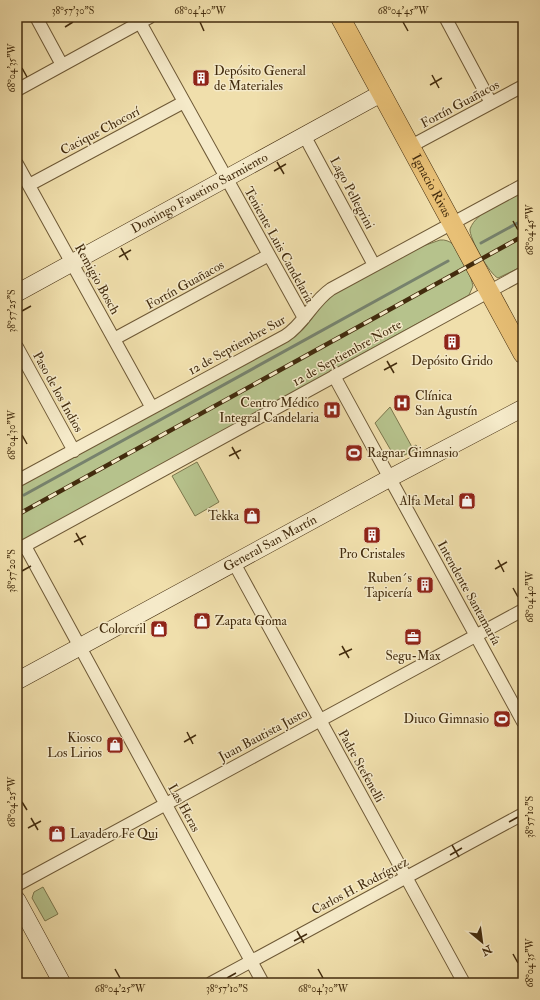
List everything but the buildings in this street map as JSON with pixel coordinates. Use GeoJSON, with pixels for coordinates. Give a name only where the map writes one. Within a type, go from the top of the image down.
{"type":"FeatureCollection","features":[{"type":"Feature","properties":{"kind":"main road","name":"Ignacio Rivas"},"geometry":{"type":"LineString","coordinates":[[341,17],[523,354]]}},
{"type":"Feature","properties":{"kind":"main road","name":"Domingo Faustino Sarmiento"},"geometry":{"type":"LineString","coordinates":[[17,293],[382,93]]}},
{"type":"Feature","properties":{"kind":"main road","name":"General San Martín"},"geometry":{"type":"LineString","coordinates":[[17,681],[390,478],[523,408]]}},
{"type":"Feature","properties":{"kind":"main road"},"geometry":{"type":"LineString","coordinates":[[17,900],[62,983]]}},
{"type":"Feature","properties":{"kind":"street"},"geometry":{"type":"LineString","coordinates":[[36,17],[62,65]]}},
{"type":"Feature","properties":{"kind":"street"},"geometry":{"type":"LineString","coordinates":[[445,17],[492,103]]}},
{"type":"Feature","properties":{"kind":"street"},"geometry":{"type":"LineString","coordinates":[[17,90],[143,19]]}},
{"type":"Feature","properties":{"kind":"street","name":"Teniente Luis Candelaria"},"geometry":{"type":"LineString","coordinates":[[143,19],[184,102],[304,318]]}},
{"type":"Feature","properties":{"kind":"street","name":"Fortín Guañacos"},"geometry":{"type":"LineString","coordinates":[[411,146],[523,86]]}},
{"type":"Feature","properties":{"kind":"street","name":"Cacique Chocorí"},"geometry":{"type":"LineString","coordinates":[[29,185],[184,102]]}},
{"type":"Feature","properties":{"kind":"street","name":"Lago Pellegrini"},"geometry":{"type":"LineString","coordinates":[[304,135],[374,265]]}},
{"type":"Feature","properties":{"kind":"street","name":"Remigio Bosch"},"geometry":{"type":"LineString","coordinates":[[17,164],[152,408]]}},
{"type":"Feature","properties":{"kind":"street","name":"12 de Septiembre Sur"},"geometry":{"type":"LineString","coordinates":[[17,481],[285,336],[296,328],[314,303],[325,293],[523,185]]}},
{"type":"Feature","properties":{"kind":"street","name":"Fortín Guañacos"},"geometry":{"type":"LineString","coordinates":[[114,339],[269,255]]}},
{"type":"Feature","properties":{"kind":"street","name":"12 de Septiembre Norte"},"geometry":{"type":"LineString","coordinates":[[21,548],[523,273]]}},
{"type":"Feature","properties":{"kind":"street","name":"Paso de los Indios"},"geometry":{"type":"LineString","coordinates":[[17,347],[74,451]]}},
{"type":"Feature","properties":{"kind":"street"},"geometry":{"type":"LineString","coordinates":[[334,376],[390,478]]}},
{"type":"Feature","properties":{"kind":"street","name":"Intendente Santamaría"},"geometry":{"type":"LineString","coordinates":[[390,478],[523,722]]}},
{"type":"Feature","properties":{"kind":"street","name":"Las Heras"},"geometry":{"type":"LineString","coordinates":[[21,548],[80,647],[263,983]]}},
{"type":"Feature","properties":{"kind":"street","name":"Padre Stefenelli"},"geometry":{"type":"LineString","coordinates":[[234,563],[464,983]]}},
{"type":"Feature","properties":{"kind":"street","name":"Juan Bautista Justo"},"geometry":{"type":"LineString","coordinates":[[17,885],[523,610]]}},
{"type":"Feature","properties":{"kind":"street","name":"Carlos H. Rodríguez"},"geometry":{"type":"LineString","coordinates":[[211,983],[523,814]]}},
{"type":"Feature","properties":{"kind":"green space"},"geometry":{"type":"Polygon","coordinates":[[[523,192],[523,266],[498,278],[490,270],[481,256],[473,240],[470,229],[479,216],[486,211],[523,192]]]}},
{"type":"Feature","properties":{"kind":"green space"},"geometry":{"type":"Polygon","coordinates":[[[440,240],[453,244],[462,256],[473,286],[469,295],[17,545],[17,488],[293,337],[306,326],[322,305],[335,293],[423,246],[440,240]]]}},
{"type":"Feature","properties":{"kind":"green space"},"geometry":{"type":"Polygon","coordinates":[[[390,407],[412,447],[416,445],[418,448],[401,457],[393,454],[375,423],[390,407]]]}},
{"type":"Feature","properties":{"kind":"green space"},"geometry":{"type":"Polygon","coordinates":[[[197,462],[219,502],[195,516],[172,476],[197,462]]]}},
{"type":"Feature","properties":{"kind":"green space"},"geometry":{"type":"Polygon","coordinates":[[[43,887],[58,914],[45,921],[32,898],[34,892],[43,887]]]}},
{"type":"Feature","properties":{"kind":"waterway"},"geometry":{"type":"LineString","coordinates":[[481,243],[523,220]]}},
{"type":"Feature","properties":{"kind":"waterway"},"geometry":{"type":"LineString","coordinates":[[24,495],[448,261]]}},
{"type":"Feature","properties":{"kind":"railway"},"geometry":{"type":"LineString","coordinates":[[17,515],[523,236]]}},
{"type":"Feature","properties":{"kind":"place","name":"Depósito General de Materiales"},"geometry":{"type":"Point","coordinates":[201,78]}},
{"type":"Feature","properties":{"kind":"place","name":"Depósito Grido"},"geometry":{"type":"Point","coordinates":[452,342]}},
{"type":"Feature","properties":{"kind":"place","name":"Clínica San Agustín"},"geometry":{"type":"Point","coordinates":[402,403]}},
{"type":"Feature","properties":{"kind":"place","name":"Centro Médico Integral Candelaria"},"geometry":{"type":"Point","coordinates":[332,410]}},
{"type":"Feature","properties":{"kind":"place","name":"Ragnar Gimnasio"},"geometry":{"type":"Point","coordinates":[354,453]}},
{"type":"Feature","properties":{"kind":"place","name":"Alfa Metal"},"geometry":{"type":"Point","coordinates":[467,501]}},
{"type":"Feature","properties":{"kind":"place","name":"Tekka"},"geometry":{"type":"Point","coordinates":[252,516]}},
{"type":"Feature","properties":{"kind":"place","name":"Pro Cristales"},"geometry":{"type":"Point","coordinates":[372,535]}},
{"type":"Feature","properties":{"kind":"place","name":"Ruben´s Tapicería"},"geometry":{"type":"Point","coordinates":[425,585]}},
{"type":"Feature","properties":{"kind":"place","name":"Zapata Goma"},"geometry":{"type":"Point","coordinates":[202,621]}},
{"type":"Feature","properties":{"kind":"place","name":"Colorcril"},"geometry":{"type":"Point","coordinates":[159,629]}},
{"type":"Feature","properties":{"kind":"place","name":"Segu-Max"},"geometry":{"type":"Point","coordinates":[413,637]}},
{"type":"Feature","properties":{"kind":"place","name":"Diuco Gimnasio"},"geometry":{"type":"Point","coordinates":[502,719]}},
{"type":"Feature","properties":{"kind":"place","name":"Kiosco Los Lirios"},"geometry":{"type":"Point","coordinates":[115,745]}},
{"type":"Feature","properties":{"kind":"place","name":"Lavadero Fe Qui"},"geometry":{"type":"Point","coordinates":[57,834]}}]}
